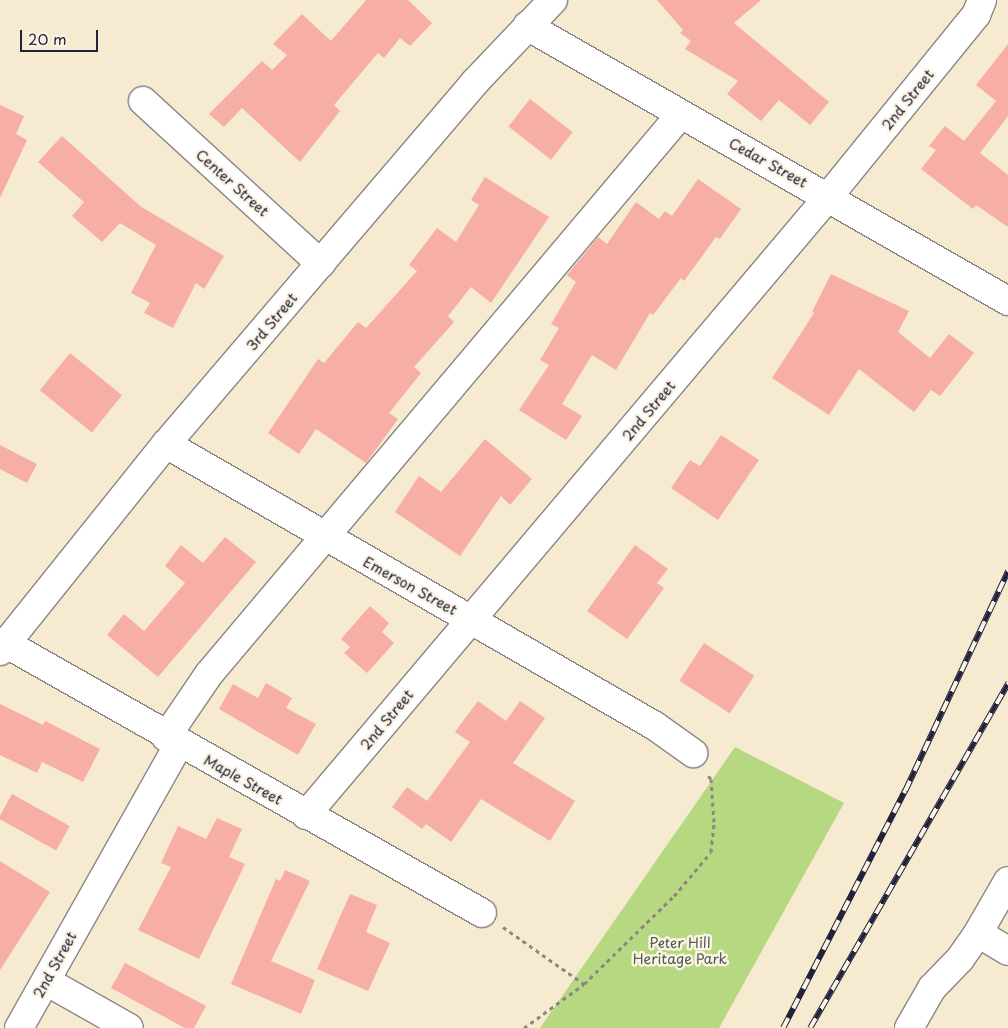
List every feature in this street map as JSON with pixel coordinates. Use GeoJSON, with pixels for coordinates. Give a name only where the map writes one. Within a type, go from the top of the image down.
{"type":"FeatureCollection","features":[{"type":"Feature","properties":{"kind":"street","name":"3rd Street"},"geometry":{"type":"LineString","coordinates":[[2,647],[166,444],[475,82],[553,0]]}},
{"type":"Feature","properties":{"kind":"street","name":"2nd Street"},"geometry":{"type":"LineString","coordinates":[[306,815],[828,198],[976,15],[982,0]]}},
{"type":"Feature","properties":{"kind":"street","name":"Cedar Street"},"geometry":{"type":"LineString","coordinates":[[527,26],[1008,301]]}},
{"type":"Feature","properties":{"kind":"street","name":"Center Street"},"geometry":{"type":"LineString","coordinates":[[142,102],[321,264]]}},
{"type":"Feature","properties":{"kind":"street","name":"2nd Street"},"geometry":{"type":"LineString","coordinates":[[19,1028],[46,981],[209,674],[323,536],[411,437],[681,114]]}},
{"type":"Feature","properties":{"kind":"street","name":"Emerson Street"},"geometry":{"type":"LineString","coordinates":[[166,444],[655,726],[693,753]]}},
{"type":"Feature","properties":{"kind":"street","name":"Maple Street"},"geometry":{"type":"LineString","coordinates":[[2,647],[482,913]]}},
{"type":"Feature","properties":{"kind":"street"},"geometry":{"type":"LineString","coordinates":[[909,1028],[932,988],[960,959],[978,933],[1008,881]]}},
{"type":"Feature","properties":{"kind":"street"},"geometry":{"type":"LineString","coordinates":[[978,933],[1008,951]]}},
{"type":"Feature","properties":{"kind":"street"},"geometry":{"type":"LineString","coordinates":[[46,981],[129,1028]]}},
{"type":"Feature","properties":{"kind":"path"},"geometry":{"type":"LineString","coordinates":[[524,1028],[584,984],[674,896],[711,852],[714,822],[711,779],[693,753]]}},
{"type":"Feature","properties":{"kind":"path"},"geometry":{"type":"LineString","coordinates":[[482,913],[584,984]]}},
{"type":"Feature","properties":{"kind":"green space","name":"Peter Hill Heritage Park"},"geometry":{"type":"Polygon","coordinates":[[[735,747],[844,803],[719,1028],[540,1028],[735,747]]]}},
{"type":"Feature","properties":{"kind":"building"},"geometry":{"type":"Polygon","coordinates":[[[366,0],[408,0],[432,23],[410,46],[400,38],[384,58],[378,53],[334,105],[340,111],[300,162],[242,108],[224,127],[209,114],[262,61],[272,70],[287,55],[273,44],[302,14],[331,41],[366,0]]]}},
{"type":"Feature","properties":{"kind":"building"},"geometry":{"type":"Polygon","coordinates":[[[657,0],[761,0],[734,23],[829,102],[810,125],[779,100],[761,121],[727,94],[738,81],[685,49],[691,41],[680,33],[683,30],[657,0]]]}},
{"type":"Feature","properties":{"kind":"building"},"geometry":{"type":"Polygon","coordinates":[[[1008,44],[1008,116],[980,153],[1008,175],[1008,227],[976,205],[973,209],[921,169],[936,150],[929,146],[945,126],[964,141],[996,101],[976,85],[1008,44]]]}},
{"type":"Feature","properties":{"kind":"building"},"geometry":{"type":"Polygon","coordinates":[[[530,99],[573,132],[551,160],[508,127],[530,99]]]}},
{"type":"Feature","properties":{"kind":"building"},"geometry":{"type":"Polygon","coordinates":[[[0,105],[24,116],[16,134],[27,140],[0,198],[0,105]]]}},
{"type":"Feature","properties":{"kind":"building"},"geometry":{"type":"Polygon","coordinates":[[[62,136],[140,206],[224,256],[204,289],[196,283],[173,328],[144,313],[150,303],[131,293],[156,245],[120,223],[102,242],[72,216],[84,202],[38,162],[62,136]]]}},
{"type":"Feature","properties":{"kind":"building"},"geometry":{"type":"Polygon","coordinates":[[[485,177],[549,217],[491,303],[471,287],[448,316],[454,322],[414,367],[421,373],[389,413],[398,419],[366,463],[316,429],[299,454],[268,433],[318,359],[324,363],[358,322],[366,328],[417,271],[409,265],[437,228],[456,242],[479,205],[471,200],[485,177]]]}},
{"type":"Feature","properties":{"kind":"building"},"geometry":{"type":"Polygon","coordinates":[[[698,179],[741,209],[720,239],[716,237],[684,281],[681,278],[653,315],[650,313],[616,370],[592,355],[562,404],[582,416],[566,440],[519,410],[549,365],[540,360],[559,328],[551,324],[576,282],[567,275],[598,237],[607,244],[636,202],[659,219],[665,211],[672,216],[698,179]]]}},
{"type":"Feature","properties":{"kind":"building"},"geometry":{"type":"Polygon","coordinates":[[[831,274],[909,311],[898,332],[930,358],[949,334],[974,353],[940,396],[931,390],[914,412],[859,369],[829,415],[772,378],[814,313],[812,312],[831,274]]]}},
{"type":"Feature","properties":{"kind":"building"},"geometry":{"type":"Polygon","coordinates":[[[70,353],[122,395],[92,432],[40,390],[70,353]]]}},
{"type":"Feature","properties":{"kind":"building"},"geometry":{"type":"Polygon","coordinates":[[[721,435],[759,460],[718,520],[671,488],[690,460],[700,466],[721,435]]]}},
{"type":"Feature","properties":{"kind":"building"},"geometry":{"type":"Polygon","coordinates":[[[485,439],[532,479],[510,505],[501,496],[460,556],[395,512],[419,476],[441,492],[485,439]]]}},
{"type":"Feature","properties":{"kind":"building"},"geometry":{"type":"Polygon","coordinates":[[[0,445],[37,464],[27,483],[0,469],[0,445]]]}},
{"type":"Feature","properties":{"kind":"building"},"geometry":{"type":"Polygon","coordinates":[[[225,537],[256,562],[158,677],[107,635],[124,614],[144,631],[185,583],[165,566],[181,545],[203,563],[225,537]]]}},
{"type":"Feature","properties":{"kind":"building"},"geometry":{"type":"Polygon","coordinates":[[[635,545],[668,569],[657,583],[664,588],[627,639],[587,611],[635,545]]]}},
{"type":"Feature","properties":{"kind":"building"},"geometry":{"type":"Polygon","coordinates":[[[370,606],[389,623],[382,632],[394,643],[367,673],[344,653],[350,647],[341,639],[370,606]]]}},
{"type":"Feature","properties":{"kind":"building"},"geometry":{"type":"Polygon","coordinates":[[[704,643],[754,676],[730,713],[679,681],[704,643]]]}},
{"type":"Feature","properties":{"kind":"building"},"geometry":{"type":"Polygon","coordinates":[[[266,683],[292,698],[286,708],[316,724],[298,755],[219,709],[233,684],[258,698],[266,683]]]}},
{"type":"Feature","properties":{"kind":"building"},"geometry":{"type":"Polygon","coordinates":[[[478,701],[506,721],[520,701],[545,718],[513,763],[575,801],[550,841],[481,799],[451,842],[426,824],[422,829],[392,807],[407,787],[427,801],[470,742],[455,732],[478,701]]]}},
{"type":"Feature","properties":{"kind":"building"},"geometry":{"type":"Polygon","coordinates":[[[0,704],[43,725],[45,721],[100,749],[83,782],[42,762],[37,773],[0,755],[0,704]]]}},
{"type":"Feature","properties":{"kind":"building"},"geometry":{"type":"Polygon","coordinates":[[[12,794],[70,826],[56,850],[0,819],[0,816],[12,794]]]}},
{"type":"Feature","properties":{"kind":"building"},"geometry":{"type":"Polygon","coordinates":[[[217,818],[242,829],[229,857],[245,864],[199,959],[138,930],[171,867],[161,863],[178,826],[206,839],[217,818]]]}},
{"type":"Feature","properties":{"kind":"building"},"geometry":{"type":"Polygon","coordinates":[[[0,861],[50,892],[0,970],[0,861]]]}},
{"type":"Feature","properties":{"kind":"building"},"geometry":{"type":"Polygon","coordinates":[[[285,870],[310,881],[271,961],[315,980],[301,1014],[231,984],[276,879],[280,881],[285,870]]]}},
{"type":"Feature","properties":{"kind":"building"},"geometry":{"type":"Polygon","coordinates":[[[350,894],[377,905],[366,932],[390,943],[368,991],[317,969],[350,894]]]}},
{"type":"Feature","properties":{"kind":"building"},"geometry":{"type":"Polygon","coordinates":[[[125,963],[206,1006],[194,1028],[185,1028],[111,988],[125,963]]]}},
{"type":"Feature","properties":{"kind":"railway"},"geometry":{"type":"LineString","coordinates":[[783,1028],[905,791],[1008,571]]}},
{"type":"Feature","properties":{"kind":"railway"},"geometry":{"type":"LineString","coordinates":[[810,1028],[1008,683]]}}]}
